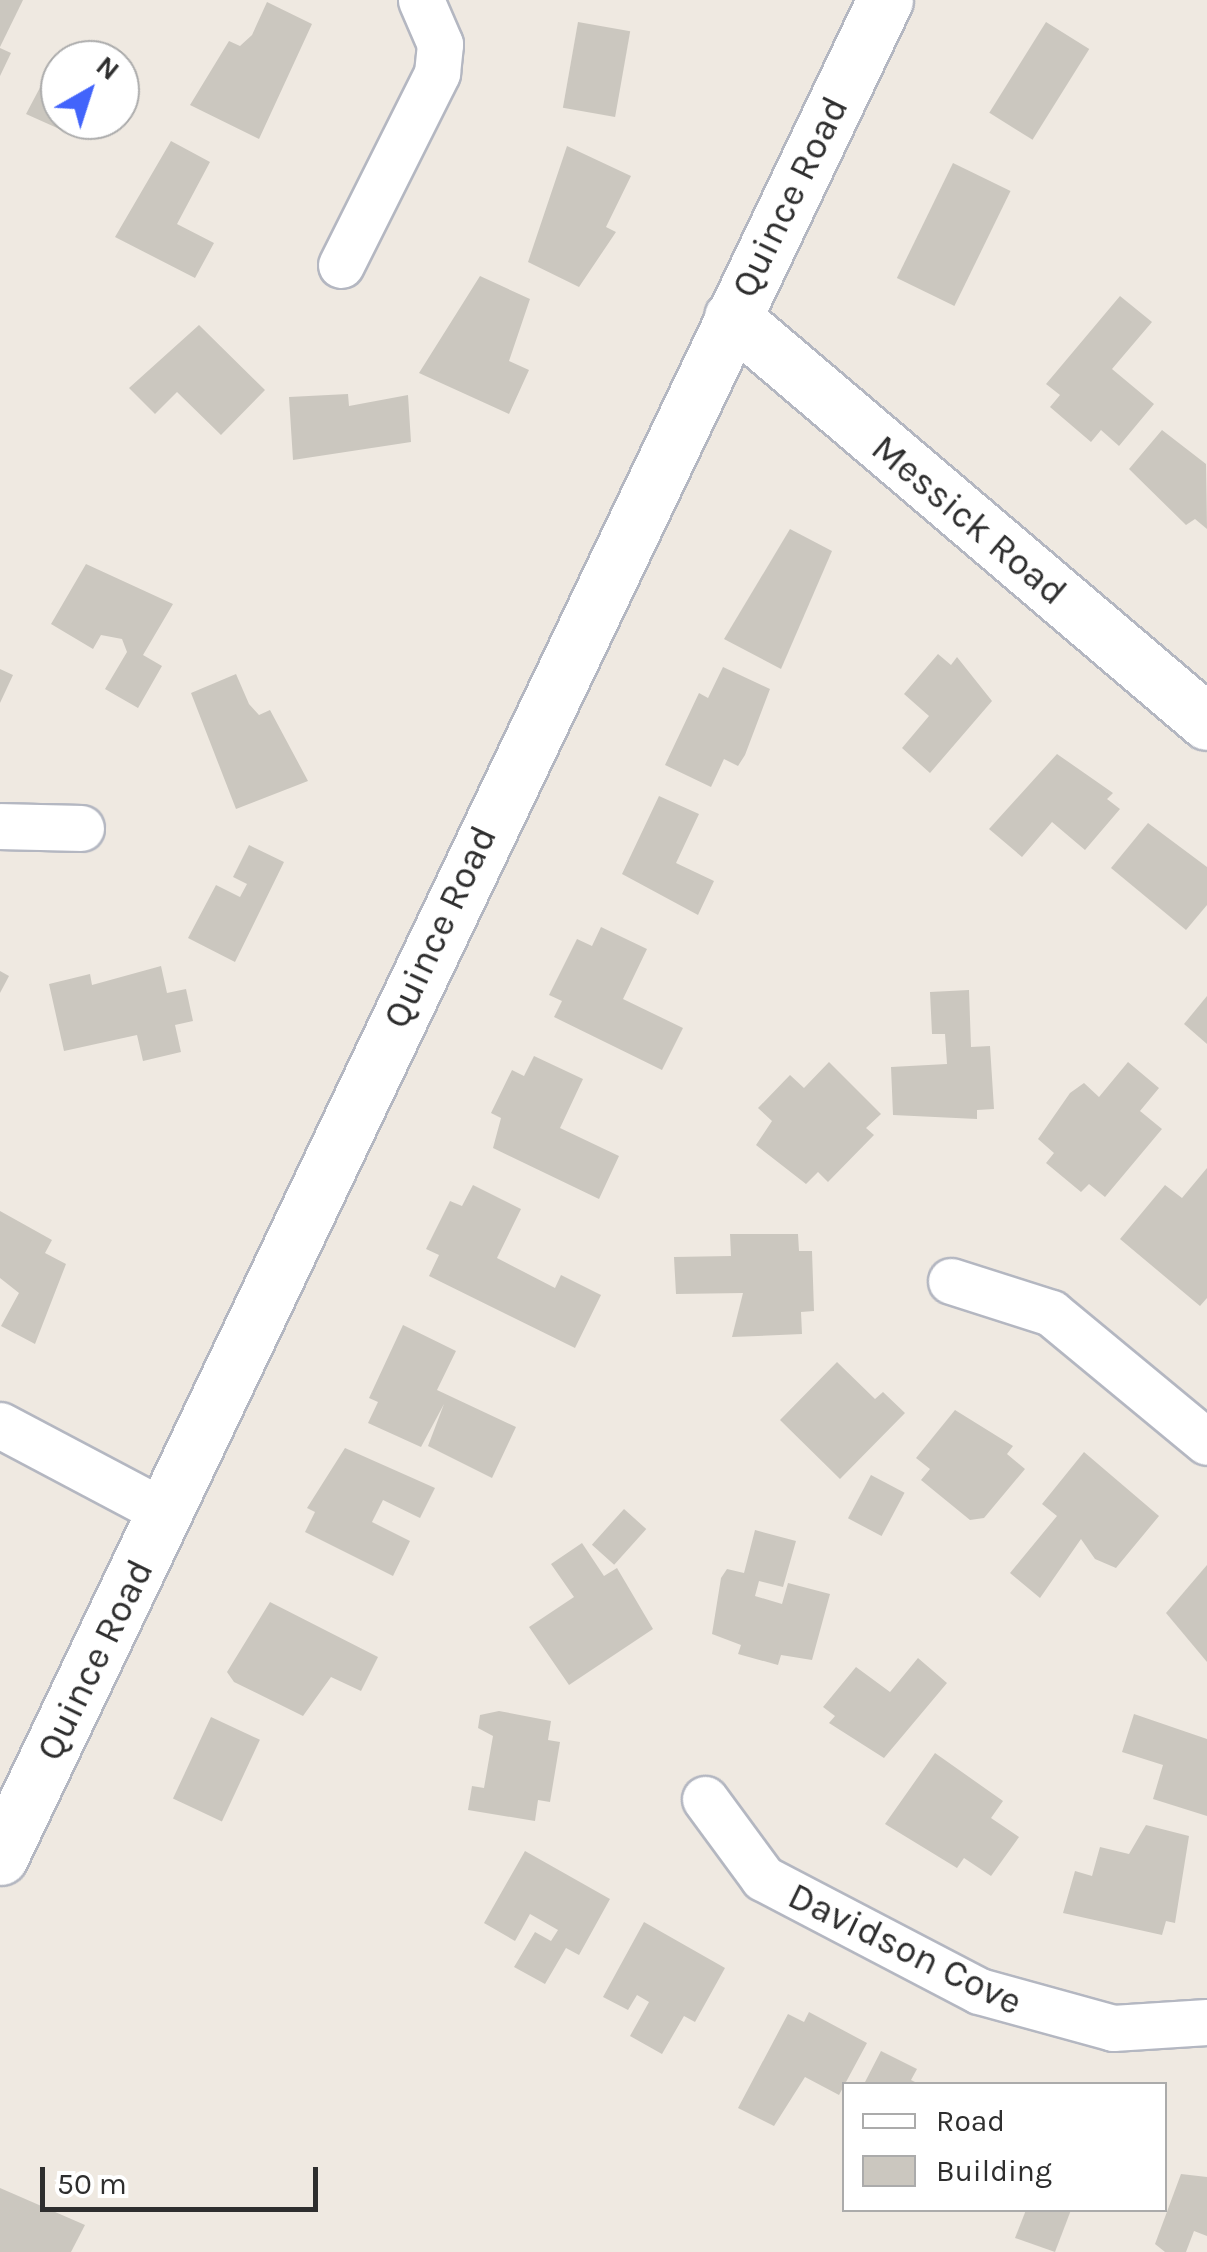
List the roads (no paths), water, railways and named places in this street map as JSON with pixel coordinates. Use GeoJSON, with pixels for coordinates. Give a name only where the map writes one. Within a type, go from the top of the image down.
{"type":"FeatureCollection","features":[{"type":"Feature","properties":{"kind":"main road","name":"Quince Road"},"geometry":{"type":"LineString","coordinates":[[0,1857],[885,0]]}},
{"type":"Feature","properties":{"kind":"main road","name":"Messick Road"},"geometry":{"type":"LineString","coordinates":[[732,318],[1207,722]]}},
{"type":"Feature","properties":{"kind":"street"},"geometry":{"type":"LineString","coordinates":[[341,265],[437,73],[440,44],[421,0]]}},
{"type":"Feature","properties":{"kind":"street"},"geometry":{"type":"LineString","coordinates":[[0,826],[81,828]]}},
{"type":"Feature","properties":{"kind":"street"},"geometry":{"type":"LineString","coordinates":[[951,1281],[1050,1313],[1207,1442]]}},
{"type":"Feature","properties":{"kind":"street"},"geometry":{"type":"LineString","coordinates":[[0,1425],[166,1512]]}},
{"type":"Feature","properties":{"kind":"street","name":"Davidson Cove"},"geometry":{"type":"LineString","coordinates":[[705,1799],[763,1878],[978,1991],[1113,2028],[1207,2022]]}}]}
